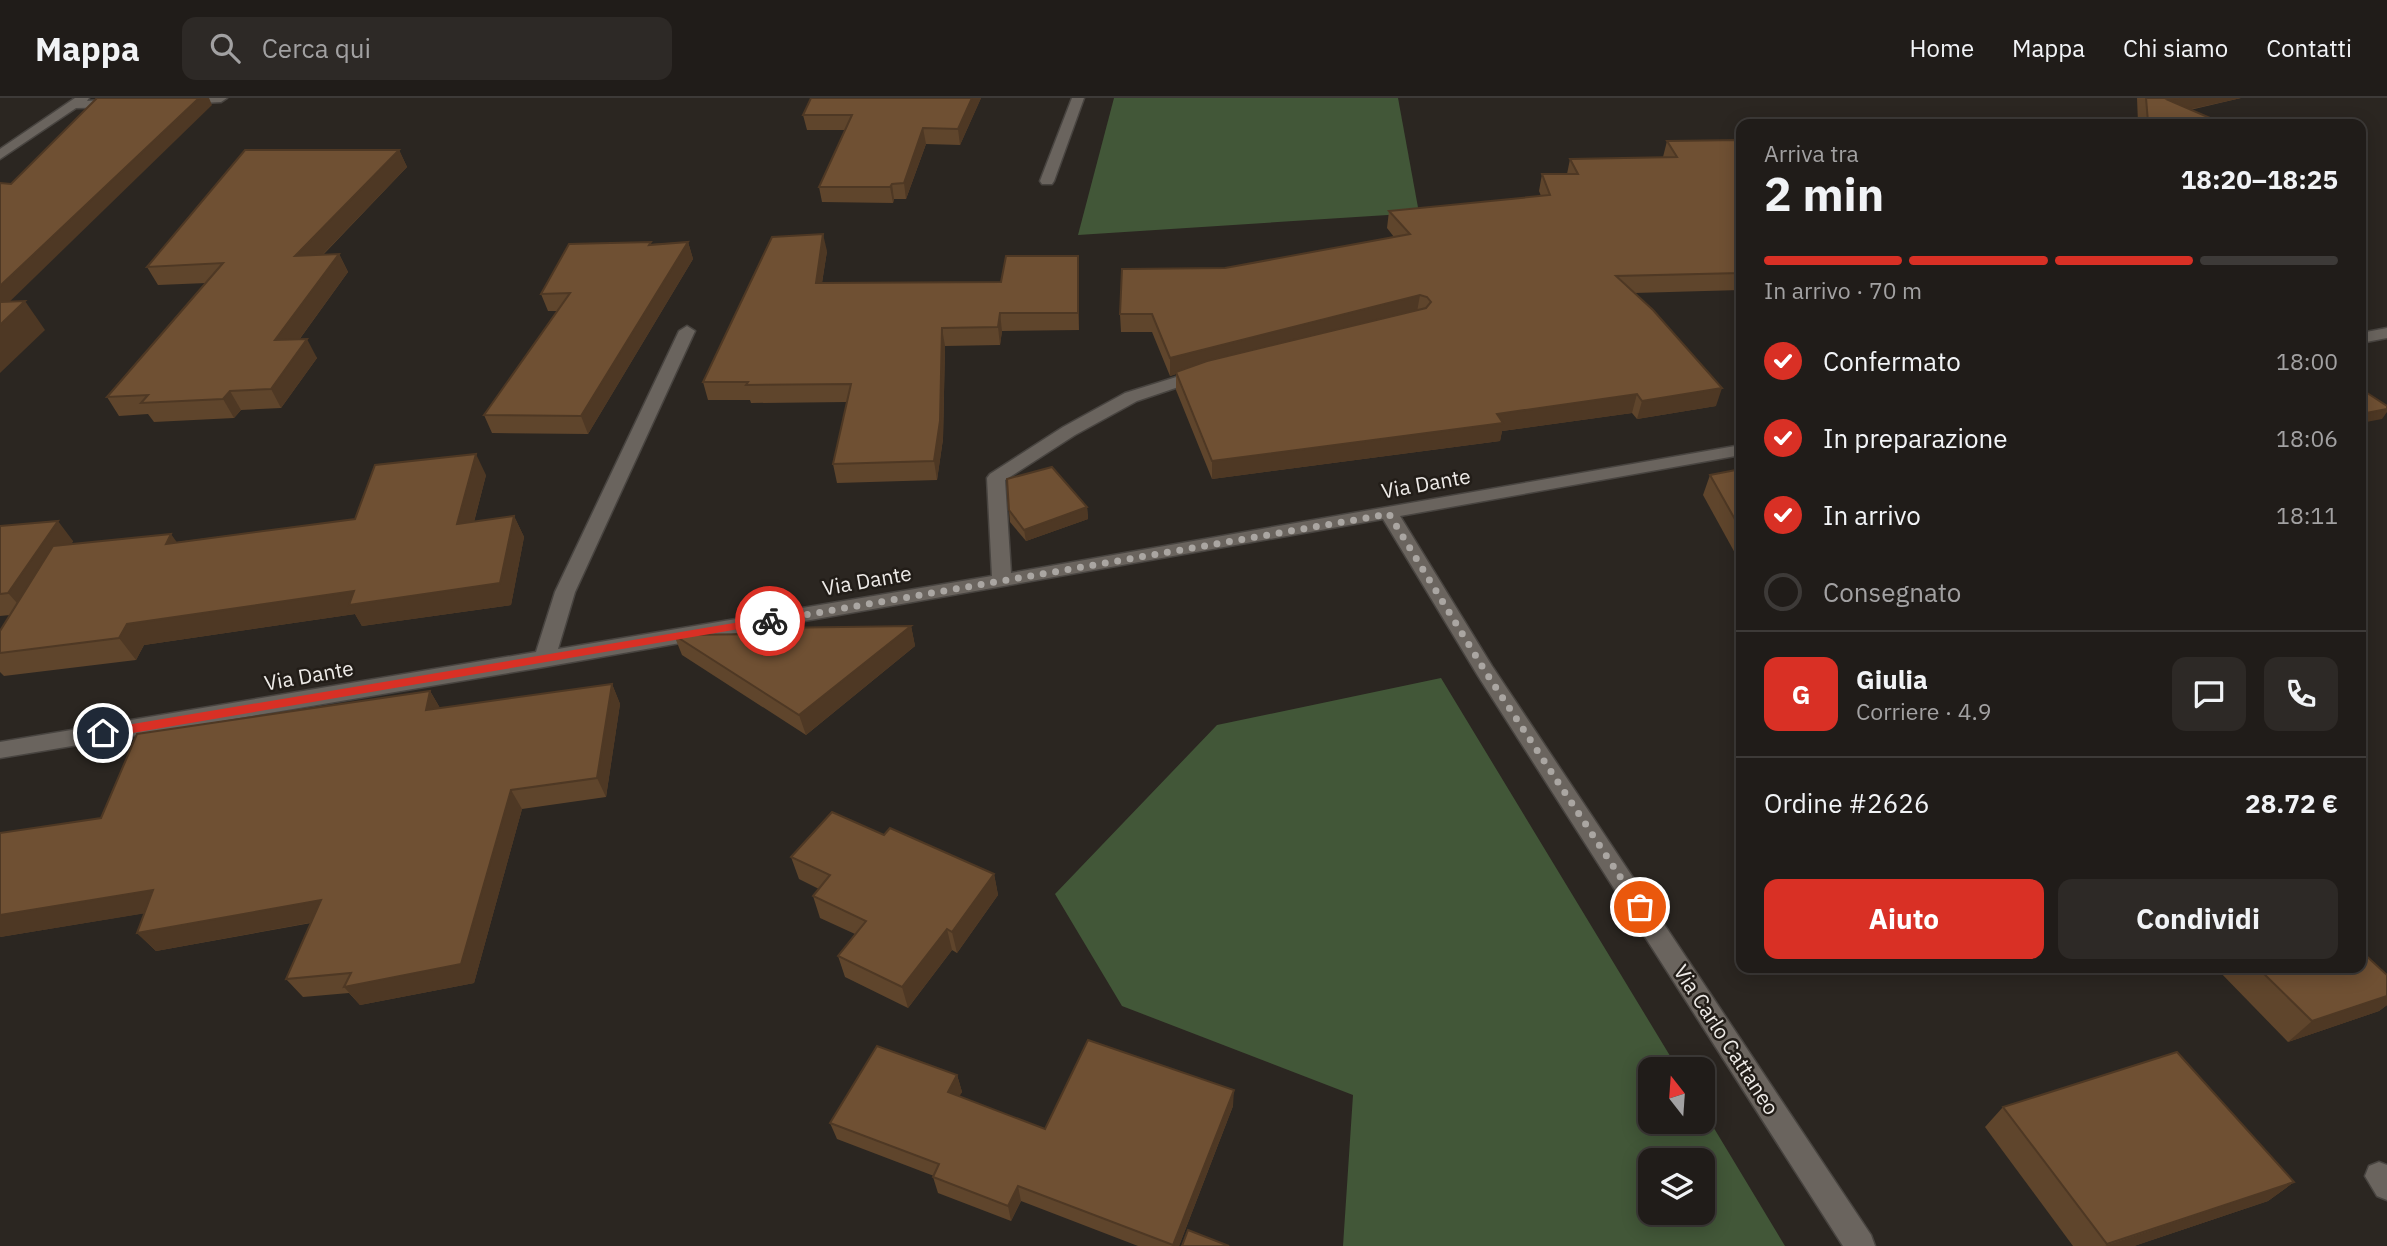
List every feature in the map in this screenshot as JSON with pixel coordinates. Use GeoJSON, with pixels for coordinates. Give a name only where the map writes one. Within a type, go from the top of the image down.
{"type":"FeatureCollection","features":[{"type":"Feature","properties":{"kind":"street"},"geometry":{"type":"LineString","coordinates":[[167,100],[221,98]]}},
{"type":"Feature","properties":{"kind":"street"},"geometry":{"type":"LineString","coordinates":[[1047,181],[1078,98]]}},
{"type":"Feature","properties":{"kind":"street"},"geometry":{"type":"LineString","coordinates":[[0,155],[78,101],[127,102]]}},
{"type":"Feature","properties":{"kind":"street"},"geometry":{"type":"LineString","coordinates":[[544,660],[565,592],[687,331]]}},
{"type":"Feature","properties":{"kind":"street"},"geometry":{"type":"LineString","coordinates":[[2366,337],[2387,333]]}},
{"type":"Feature","properties":{"kind":"street"},"geometry":{"type":"LineString","coordinates":[[1002,581],[996,478],[1069,431],[1130,397],[1213,371]]}},
{"type":"Feature","properties":{"kind":"street","name":"Via Dante"},"geometry":{"type":"LineString","coordinates":[[0,750],[544,660],[1389,514],[1736,451]]}},
{"type":"Feature","properties":{"kind":"street","name":"Via Carlo Cattaneo"},"geometry":{"type":"LineString","coordinates":[[1389,514],[1485,671],[1860,1246]]}},
{"type":"Feature","properties":{"kind":"green space"},"geometry":{"type":"Polygon","coordinates":[[[1114,98],[1398,98],[1419,213],[1078,235],[1114,98]]]}},
{"type":"Feature","properties":{"kind":"green space"},"geometry":{"type":"Polygon","coordinates":[[[1441,678],[1671,1057],[1638,1057],[1638,1134],[1715,1134],[1715,1130],[1785,1246],[1343,1246],[1353,1095],[1122,1006],[1055,894],[1217,725],[1441,678]]]}},
{"type":"Feature","properties":{"kind":"building"},"geometry":{"type":"Polygon","coordinates":[[[97,98],[199,98],[0,286],[0,183],[11,184],[97,98]]]}},
{"type":"Feature","properties":{"kind":"building"},"geometry":{"type":"Polygon","coordinates":[[[811,98],[972,98],[958,129],[923,128],[904,183],[892,184],[890,187],[819,187],[852,115],[803,115],[811,98]]]}},
{"type":"Feature","properties":{"kind":"building"},"geometry":{"type":"Polygon","coordinates":[[[2146,98],[2179,98],[2168,100],[2212,119],[2148,119],[2146,98]]]}},
{"type":"Feature","properties":{"kind":"building"},"geometry":{"type":"Polygon","coordinates":[[[1736,140],[1736,273],[1616,276],[1653,310],[1722,388],[1642,401],[1637,394],[1497,414],[1503,423],[1212,461],[1176,372],[1207,361],[1426,308],[1431,302],[1420,295],[1170,358],[1152,314],[1120,314],[1122,269],[1225,268],[1410,234],[1389,211],[1550,195],[1542,174],[1578,174],[1570,159],[1677,157],[1667,141],[1736,140]]]}},
{"type":"Feature","properties":{"kind":"building"},"geometry":{"type":"Polygon","coordinates":[[[245,150],[399,150],[295,256],[339,254],[275,340],[307,339],[271,389],[230,391],[223,399],[141,403],[148,395],[107,397],[223,263],[147,267],[245,150]]]}},
{"type":"Feature","properties":{"kind":"building"},"geometry":{"type":"Polygon","coordinates":[[[823,234],[816,283],[1001,282],[1006,256],[1078,256],[1078,313],[1000,313],[998,327],[942,328],[940,421],[934,461],[833,464],[851,384],[746,385],[748,382],[703,382],[772,237],[823,234]]]}},
{"type":"Feature","properties":{"kind":"building"},"geometry":{"type":"Polygon","coordinates":[[[651,242],[649,245],[688,242],[581,416],[484,415],[570,293],[541,294],[569,244],[651,242]]]}},
{"type":"Feature","properties":{"kind":"building"},"geometry":{"type":"Polygon","coordinates":[[[25,301],[0,325],[0,302],[25,301]]]}},
{"type":"Feature","properties":{"kind":"building"},"geometry":{"type":"Polygon","coordinates":[[[2366,392],[2387,406],[2387,409],[2366,413],[2366,392]]]}},
{"type":"Feature","properties":{"kind":"building"},"geometry":{"type":"Polygon","coordinates":[[[476,454],[457,524],[514,516],[500,583],[349,605],[354,591],[127,624],[119,638],[0,653],[0,631],[53,546],[171,534],[166,544],[355,519],[375,465],[476,454]]]}},
{"type":"Feature","properties":{"kind":"building"},"geometry":{"type":"Polygon","coordinates":[[[1052,467],[1087,507],[1024,530],[1009,510],[1007,479],[1052,467]]]}},
{"type":"Feature","properties":{"kind":"building"},"geometry":{"type":"Polygon","coordinates":[[[1736,470],[1736,521],[1710,475],[1736,470]]]}},
{"type":"Feature","properties":{"kind":"building"},"geometry":{"type":"Polygon","coordinates":[[[58,521],[8,593],[0,594],[0,526],[58,521]]]}},
{"type":"Feature","properties":{"kind":"building"},"geometry":{"type":"Polygon","coordinates":[[[911,626],[799,715],[674,635],[769,634],[772,628],[911,626]]]}},
{"type":"Feature","properties":{"kind":"building"},"geometry":{"type":"Polygon","coordinates":[[[612,684],[597,778],[511,790],[461,964],[344,987],[351,973],[286,979],[321,900],[137,933],[153,890],[0,915],[0,833],[101,818],[137,734],[430,691],[426,710],[612,684]]]}},
{"type":"Feature","properties":{"kind":"building"},"geometry":{"type":"Polygon","coordinates":[[[832,812],[884,835],[890,828],[994,874],[952,932],[947,929],[902,987],[838,956],[866,921],[813,896],[830,875],[791,857],[832,812]]]}},
{"type":"Feature","properties":{"kind":"building"},"geometry":{"type":"Polygon","coordinates":[[[2366,956],[2387,975],[2387,996],[2312,1021],[2263,973],[2366,973],[2366,956]]]}},
{"type":"Feature","properties":{"kind":"building"},"geometry":{"type":"Polygon","coordinates":[[[1088,1040],[1234,1090],[1173,1245],[1018,1186],[1008,1206],[933,1177],[939,1164],[830,1123],[877,1046],[957,1075],[948,1092],[1045,1129],[1088,1040]]]}},
{"type":"Feature","properties":{"kind":"building"},"geometry":{"type":"Polygon","coordinates":[[[2177,1052],[2294,1182],[2107,1244],[2003,1107],[2177,1052]]]}},
{"type":"Feature","properties":{"kind":"building"},"geometry":{"type":"Polygon","coordinates":[[[1188,1230],[1229,1246],[1182,1246],[1188,1230]]]}},
{"type":"Feature","properties":{"kind":"way so far"},"geometry":{"type":"LineString","coordinates":[[770,621],[1389,514],[1485,671],[1640,907]]}},
{"type":"Feature","properties":{"kind":"route"},"geometry":{"type":"LineString","coordinates":[[103,733],[770,621]]}}]}
